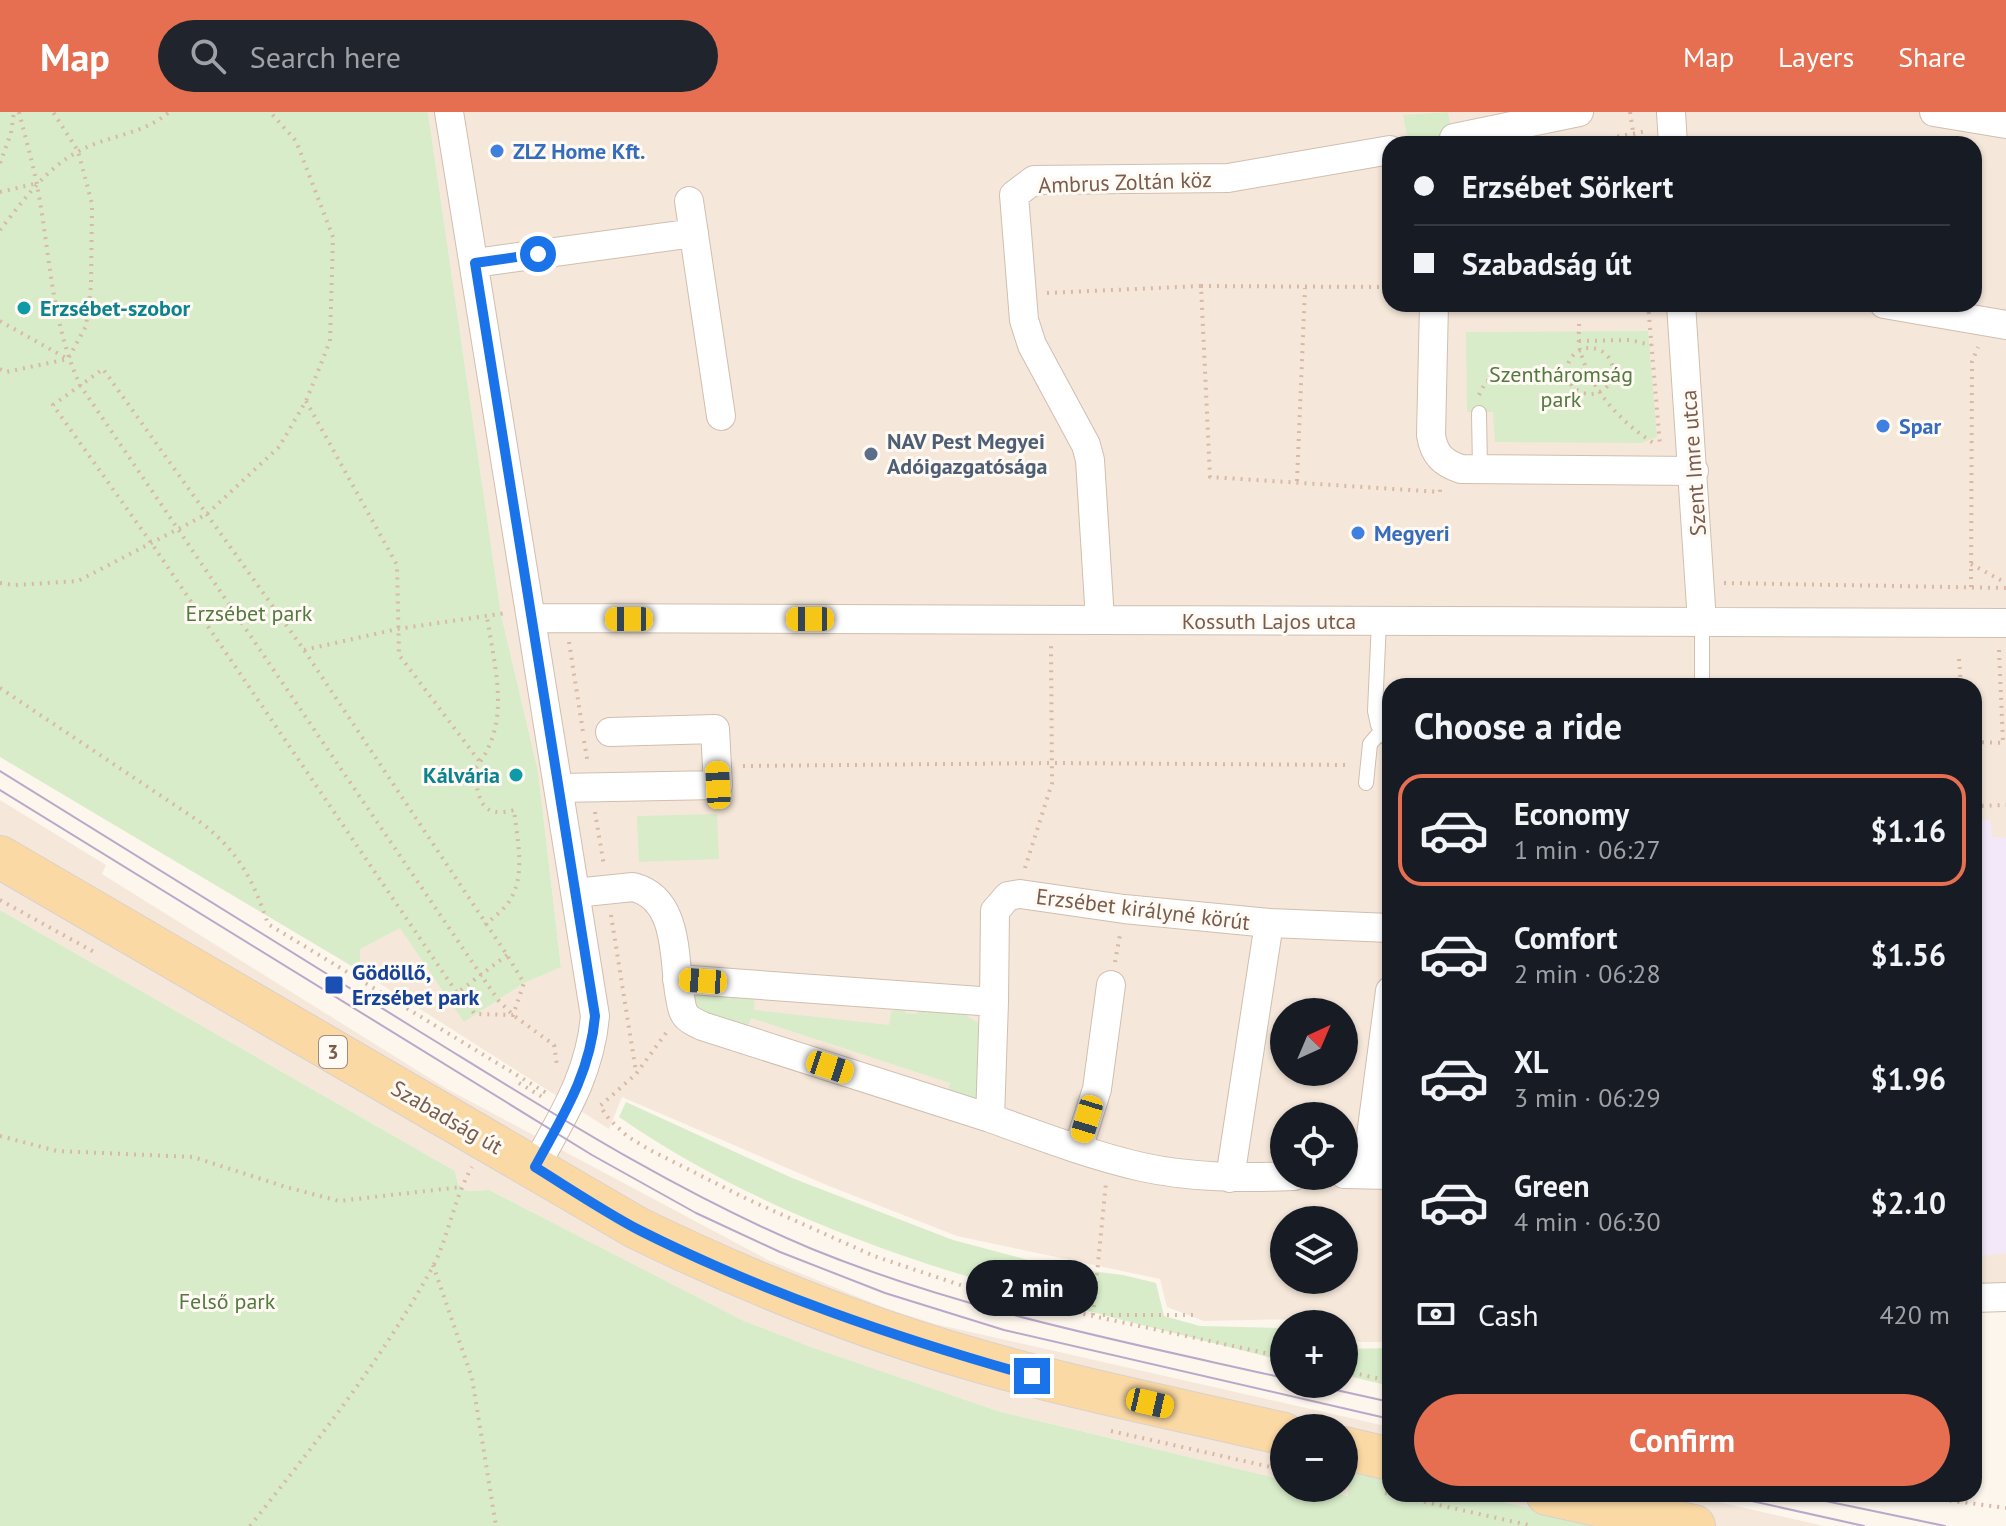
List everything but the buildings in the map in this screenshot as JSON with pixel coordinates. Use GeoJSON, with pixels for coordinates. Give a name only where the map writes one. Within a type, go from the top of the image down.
{"type":"FeatureCollection","features":[{"type":"Feature","properties":{"kind":"main road","name":"Szabadság út"},"geometry":{"type":"LineString","coordinates":[[0,857],[637,1228],[745,1279],[830,1312],[962,1356],[1032,1376],[1270,1431]]}},
{"type":"Feature","properties":{"kind":"main road"},"geometry":{"type":"LineString","coordinates":[[1358,1457],[1382,1473]]}},
{"type":"Feature","properties":{"kind":"main road"},"geometry":{"type":"LineString","coordinates":[[1569,1503],[1694,1526]]}},
{"type":"Feature","properties":{"kind":"street"},"geometry":{"type":"LineString","coordinates":[[449,112],[595,1016],[592,1044],[582,1079],[535,1167]]}},
{"type":"Feature","properties":{"kind":"street"},"geometry":{"type":"LineString","coordinates":[[1464,136],[1579,112]]}},
{"type":"Feature","properties":{"kind":"street"},"geometry":{"type":"LineString","coordinates":[[1934,112],[2006,124]]}},
{"type":"Feature","properties":{"kind":"street","name":"Ambrus Zoltán köz"},"geometry":{"type":"LineString","coordinates":[[1100,620],[1090,460],[1086,445],[1032,345],[1024,320],[1014,195],[1034,180],[1228,178],[1382,151]]}},
{"type":"Feature","properties":{"kind":"street"},"geometry":{"type":"LineString","coordinates":[[689,201],[721,416]]}},
{"type":"Feature","properties":{"kind":"street"},"geometry":{"type":"LineString","coordinates":[[475,263],[694,233]]}},
{"type":"Feature","properties":{"kind":"street"},"geometry":{"type":"LineString","coordinates":[[1434,312],[1431,435],[1439,458],[1461,469],[1694,471]]}},
{"type":"Feature","properties":{"kind":"street","name":"Szent Imre utca"},"geometry":{"type":"LineString","coordinates":[[1682,312],[1702,622]]}},
{"type":"Feature","properties":{"kind":"street"},"geometry":{"type":"LineString","coordinates":[[1914,312],[1995,334]]}},
{"type":"Feature","properties":{"kind":"street","name":"Kossuth Lajos utca"},"geometry":{"type":"LineString","coordinates":[[530,611],[565,618],[2002,623]]}},
{"type":"Feature","properties":{"kind":"street"},"geometry":{"type":"LineString","coordinates":[[560,788],[718,785],[715,729],[610,732]]}},
{"type":"Feature","properties":{"kind":"street"},"geometry":{"type":"LineString","coordinates":[[575,893],[633,887],[658,900],[669,920],[681,1006],[687,1017],[702,1026],[1109,1158],[1145,1167],[1230,1178],[1270,1177]]}},
{"type":"Feature","properties":{"kind":"street","name":"Erzsébet királyné körút"},"geometry":{"type":"LineString","coordinates":[[990,1118],[995,911],[1008,896],[1020,894],[1124,909],[1269,923],[1382,928]]}},
{"type":"Feature","properties":{"kind":"street"},"geometry":{"type":"LineString","coordinates":[[1230,1178],[1269,923]]}},
{"type":"Feature","properties":{"kind":"street"},"geometry":{"type":"LineString","coordinates":[[677,979],[994,1002]]}},
{"type":"Feature","properties":{"kind":"street"},"geometry":{"type":"LineString","coordinates":[[1078,1149],[1097,1089],[1111,985]]}},
{"type":"Feature","properties":{"kind":"street"},"geometry":{"type":"LineString","coordinates":[[1367,1174],[1382,1055]]}},
{"type":"Feature","properties":{"kind":"street"},"geometry":{"type":"LineString","coordinates":[[1982,1298],[2006,1297]]}},
{"type":"Feature","properties":{"kind":"lane"},"geometry":{"type":"LineString","coordinates":[[1479,413],[1480,469]]}},
{"type":"Feature","properties":{"kind":"lane"},"geometry":{"type":"LineString","coordinates":[[1379,621],[1375,711],[1382,727]]}},
{"type":"Feature","properties":{"kind":"lane"},"geometry":{"type":"LineString","coordinates":[[1702,622],[1702,678]]}},
{"type":"Feature","properties":{"kind":"lane"},"geometry":{"type":"LineString","coordinates":[[1366,783],[1370,744],[1382,738]]}},
{"type":"Feature","properties":{"kind":"path"},"geometry":{"type":"LineString","coordinates":[[0,163],[16,112]]}},
{"type":"Feature","properties":{"kind":"path"},"geometry":{"type":"LineString","coordinates":[[16,112],[36,184],[56,309],[68,359],[80,385],[498,1000],[554,1045],[557,1068]]}},
{"type":"Feature","properties":{"kind":"path"},"geometry":{"type":"LineString","coordinates":[[0,369],[6,372],[68,359],[86,326],[91,286],[92,204],[78,151],[53,112]]}},
{"type":"Feature","properties":{"kind":"path"},"geometry":{"type":"LineString","coordinates":[[0,230],[36,184],[78,151],[156,124],[169,112]]}},
{"type":"Feature","properties":{"kind":"path"},"geometry":{"type":"LineString","coordinates":[[0,583],[78,581],[207,514],[279,447],[306,401],[330,341],[333,237],[296,141],[270,112]]}},
{"type":"Feature","properties":{"kind":"path"},"geometry":{"type":"LineString","coordinates":[[1630,112],[1634,136]]}},
{"type":"Feature","properties":{"kind":"path"},"geometry":{"type":"LineString","coordinates":[[1619,136],[1672,127]]}},
{"type":"Feature","properties":{"kind":"path"},"geometry":{"type":"LineString","coordinates":[[0,192],[36,184]]}},
{"type":"Feature","properties":{"kind":"path"},"geometry":{"type":"LineString","coordinates":[[1201,286],[1210,477],[1440,492],[1439,458]]}},
{"type":"Feature","properties":{"kind":"path"},"geometry":{"type":"LineString","coordinates":[[1021,294],[1201,286],[1382,287]]}},
{"type":"Feature","properties":{"kind":"path"},"geometry":{"type":"LineString","coordinates":[[1297,481],[1305,288]]}},
{"type":"Feature","properties":{"kind":"path"},"geometry":{"type":"LineString","coordinates":[[1649,312],[1660,454]]}},
{"type":"Feature","properties":{"kind":"path"},"geometry":{"type":"LineString","coordinates":[[0,321],[68,359]]}},
{"type":"Feature","properties":{"kind":"path"},"geometry":{"type":"LineString","coordinates":[[1579,324],[1580,350],[1600,392],[1627,424],[1660,446]]}},
{"type":"Feature","properties":{"kind":"path"},"geometry":{"type":"LineString","coordinates":[[1971,587],[1972,362],[1976,349],[1995,334]]}},
{"type":"Feature","properties":{"kind":"path"},"geometry":{"type":"LineString","coordinates":[[1579,341],[1630,340],[1651,345]]}},
{"type":"Feature","properties":{"kind":"path"},"geometry":{"type":"LineString","coordinates":[[1586,348],[1599,350],[1612,364],[1612,377],[1600,392],[1582,393],[1572,386],[1568,377],[1568,363],[1586,348]]}},
{"type":"Feature","properties":{"kind":"path"},"geometry":{"type":"LineString","coordinates":[[103,369],[304,650],[507,955],[524,983],[513,1015],[475,1014],[457,993],[152,544],[53,405],[103,369]]}},
{"type":"Feature","properties":{"kind":"path"},"geometry":{"type":"LineString","coordinates":[[1486,381],[1568,377]]}},
{"type":"Feature","properties":{"kind":"path"},"geometry":{"type":"LineString","coordinates":[[306,401],[397,565],[399,655],[480,762]]}},
{"type":"Feature","properties":{"kind":"path"},"geometry":{"type":"LineString","coordinates":[[1971,564],[2006,586]]}},
{"type":"Feature","properties":{"kind":"path"},"geometry":{"type":"LineString","coordinates":[[1700,583],[2006,586]]}},
{"type":"Feature","properties":{"kind":"path"},"geometry":{"type":"LineString","coordinates":[[304,650],[448,620],[530,611]]}},
{"type":"Feature","properties":{"kind":"path"},"geometry":{"type":"LineString","coordinates":[[485,925],[508,904],[515,889],[519,863],[514,810],[490,812],[481,803],[473,771],[490,744],[500,704],[487,617]]}},
{"type":"Feature","properties":{"kind":"path"},"geometry":{"type":"LineString","coordinates":[[565,618],[636,1074]]}},
{"type":"Feature","properties":{"kind":"path"},"geometry":{"type":"LineString","coordinates":[[1020,894],[1028,852],[1050,793],[1053,763],[1050,620]]}},
{"type":"Feature","properties":{"kind":"path"},"geometry":{"type":"LineString","coordinates":[[1982,742],[2004,743],[2002,623]]}},
{"type":"Feature","properties":{"kind":"path"},"geometry":{"type":"LineString","coordinates":[[1959,659],[1960,678]]}},
{"type":"Feature","properties":{"kind":"path"},"geometry":{"type":"LineString","coordinates":[[0,688],[227,843],[243,863],[268,924],[550,1095]]}},
{"type":"Feature","properties":{"kind":"path"},"geometry":{"type":"LineString","coordinates":[[747,766],[1053,763],[1368,765]]}},
{"type":"Feature","properties":{"kind":"path"},"geometry":{"type":"LineString","coordinates":[[1982,806],[2006,805]]}},
{"type":"Feature","properties":{"kind":"path"},"geometry":{"type":"LineString","coordinates":[[1111,985],[1124,909]]}},
{"type":"Feature","properties":{"kind":"path"},"geometry":{"type":"LineString","coordinates":[[457,993],[507,955]]}},
{"type":"Feature","properties":{"kind":"path"},"geometry":{"type":"LineString","coordinates":[[687,1017],[663,1035],[636,1074],[600,1106],[627,1136],[648,1149],[747,1199],[874,1256],[981,1292],[1270,1354]]}},
{"type":"Feature","properties":{"kind":"path"},"geometry":{"type":"LineString","coordinates":[[519,1083],[548,1100],[554,1088]]}},
{"type":"Feature","properties":{"kind":"path"},"geometry":{"type":"LineString","coordinates":[[0,1136],[57,1151],[193,1157],[339,1201],[461,1187]]}},
{"type":"Feature","properties":{"kind":"path"},"geometry":{"type":"LineString","coordinates":[[1093,1315],[1109,1158]]}},
{"type":"Feature","properties":{"kind":"path"},"geometry":{"type":"LineString","coordinates":[[250,1526],[324,1432],[391,1339],[433,1265],[461,1187],[472,1167]]}},
{"type":"Feature","properties":{"kind":"path"},"geometry":{"type":"LineString","coordinates":[[433,1265],[472,1378],[496,1526]]}},
{"type":"Feature","properties":{"kind":"path"},"geometry":{"type":"LineString","coordinates":[[1093,1315],[1196,1315]]}},
{"type":"Feature","properties":{"kind":"path"},"geometry":{"type":"LineString","coordinates":[[1358,1374],[1382,1379]]}},
{"type":"Feature","properties":{"kind":"path"},"geometry":{"type":"LineString","coordinates":[[1463,1502],[1533,1526]]}},
{"type":"Feature","properties":{"kind":"path"},"geometry":{"type":"LineString","coordinates":[[1961,1502],[2006,1508]]}},
{"type":"Feature","properties":{"kind":"shaded area"},"geometry":{"type":"Polygon","coordinates":[[[428,112],[2006,112],[2006,1306],[1982,1307],[1982,678],[1382,678],[1382,1342],[1358,1342],[1358,1310],[1270,1310],[1270,1320],[1204,1321],[1167,1307],[1160,1279],[957,1236],[829,1186],[622,1097],[609,1129],[360,971],[359,949],[400,927],[464,1021],[524,983],[561,966],[538,771],[501,614],[428,112]]]}},
{"type":"Feature","properties":{"kind":"shaded area"},"geometry":{"type":"Polygon","coordinates":[[[0,800],[106,865],[102,874],[447,1089],[768,1260],[885,1308],[935,1324],[1333,1414],[1270,1414],[1270,1477],[1001,1412],[742,1320],[489,1190],[466,1191],[458,1184],[455,1171],[0,910],[0,800]]]}},
{"type":"Feature","properties":{"kind":"shaded area"},"geometry":{"type":"Polygon","coordinates":[[[1982,820],[1990,820],[1992,837],[2006,838],[2006,1253],[1982,1256],[1982,820]]]}},
{"type":"Feature","properties":{"kind":"shaded area"},"geometry":{"type":"Polygon","coordinates":[[[1358,1420],[1382,1425],[1382,1473],[1358,1468],[1358,1420]]]}},
{"type":"Feature","properties":{"kind":"shaded area"},"geometry":{"type":"Polygon","coordinates":[[[1504,1502],[1718,1502],[1824,1526],[1606,1526],[1504,1502]]]}},
{"type":"Feature","properties":{"kind":"green space","name":"Erzsébet park"},"geometry":{"type":"Polygon","coordinates":[[[0,112],[428,112],[501,614],[538,771],[561,967],[524,983],[464,1022],[400,928],[360,949],[360,971],[0,757],[0,112]]]}},
{"type":"Feature","properties":{"kind":"green space"},"geometry":{"type":"Polygon","coordinates":[[[1448,112],[1452,136],[1407,136],[1403,115],[1448,112]]]}},
{"type":"Feature","properties":{"kind":"green space","name":"Szentháromság park"},"geometry":{"type":"Polygon","coordinates":[[[1648,331],[1657,437],[1641,443],[1495,442],[1493,412],[1467,412],[1466,332],[1648,331]]]}},
{"type":"Feature","properties":{"kind":"green space"},"geometry":{"type":"Polygon","coordinates":[[[717,814],[719,859],[639,862],[637,816],[717,814]]]}},
{"type":"Feature","properties":{"kind":"green space","name":"Felső park"},"geometry":{"type":"Polygon","coordinates":[[[0,910],[455,1171],[458,1184],[466,1191],[489,1190],[742,1320],[811,1347],[1001,1412],[1270,1477],[1270,1502],[1358,1502],[1358,1468],[1382,1473],[1382,1502],[1504,1502],[1606,1526],[0,1526],[0,910]]]}},
{"type":"Feature","properties":{"kind":"green space"},"geometry":{"type":"Polygon","coordinates":[[[725,991],[724,997],[735,998],[736,992],[755,994],[754,1010],[889,1025],[891,1012],[897,1008],[905,1008],[905,1013],[917,1014],[918,1009],[962,1013],[977,1022],[979,1027],[982,1092],[976,1100],[947,1094],[950,1083],[751,1018],[747,1029],[696,1010],[693,993],[725,991]]]}},
{"type":"Feature","properties":{"kind":"green space"},"geometry":{"type":"Polygon","coordinates":[[[626,1102],[792,1178],[953,1240],[1051,1266],[1123,1275],[1156,1283],[1164,1316],[1200,1326],[1270,1328],[1270,1357],[1025,1294],[856,1238],[774,1204],[695,1164],[619,1117],[626,1102]]]}},
{"type":"Feature","properties":{"kind":"green space"},"geometry":{"type":"Polygon","coordinates":[[[1382,1348],[1382,1384],[1358,1378],[1358,1349],[1382,1348]]]}},
{"type":"Feature","properties":{"kind":"tram line"},"geometry":{"type":"LineString","coordinates":[[0,771],[565,1121],[761,1227],[869,1271],[986,1308],[1270,1375]]}},
{"type":"Feature","properties":{"kind":"tram line"},"geometry":{"type":"LineString","coordinates":[[0,790],[592,1155],[696,1213],[780,1252],[885,1293],[1004,1330],[1382,1417]]}},
{"type":"Feature","properties":{"kind":"tram line"},"geometry":{"type":"LineString","coordinates":[[1358,1395],[1382,1400]]}},
{"type":"Feature","properties":{"kind":"tram line"},"geometry":{"type":"LineString","coordinates":[[1756,1502],[1864,1526]]}},
{"type":"Feature","properties":{"kind":"tram line"},"geometry":{"type":"LineString","coordinates":[[1830,1502],[1945,1526]]}},
{"type":"Feature","properties":{"kind":"place","name":"ZLZ Home Kft."},"geometry":{"type":"Point","coordinates":[497,151]}},
{"type":"Feature","properties":{"kind":"place","name":"Erzsébet-szobor"},"geometry":{"type":"Point","coordinates":[24,308]}},
{"type":"Feature","properties":{"kind":"place","name":"Spar"},"geometry":{"type":"Point","coordinates":[1883,426]}},
{"type":"Feature","properties":{"kind":"place","name":"NAV Pest Megyei Adóigazgatósága"},"geometry":{"type":"Point","coordinates":[871,454]}},
{"type":"Feature","properties":{"kind":"place","name":"Megyeri"},"geometry":{"type":"Point","coordinates":[1358,533]}},
{"type":"Feature","properties":{"kind":"place","name":"Kálvária"},"geometry":{"type":"Point","coordinates":[516,775]}},
{"type":"Feature","properties":{"kind":"place","name":"Gödöllő, Erzsébet park"},"geometry":{"type":"Point","coordinates":[334,985]}},
{"type":"Feature","properties":{"kind":"route"},"geometry":{"type":"LineString","coordinates":[[538,254],[475,263],[595,1016],[590,1054],[582,1079],[535,1167],[637,1228],[745,1279],[895,1334],[1032,1376]]}}]}
